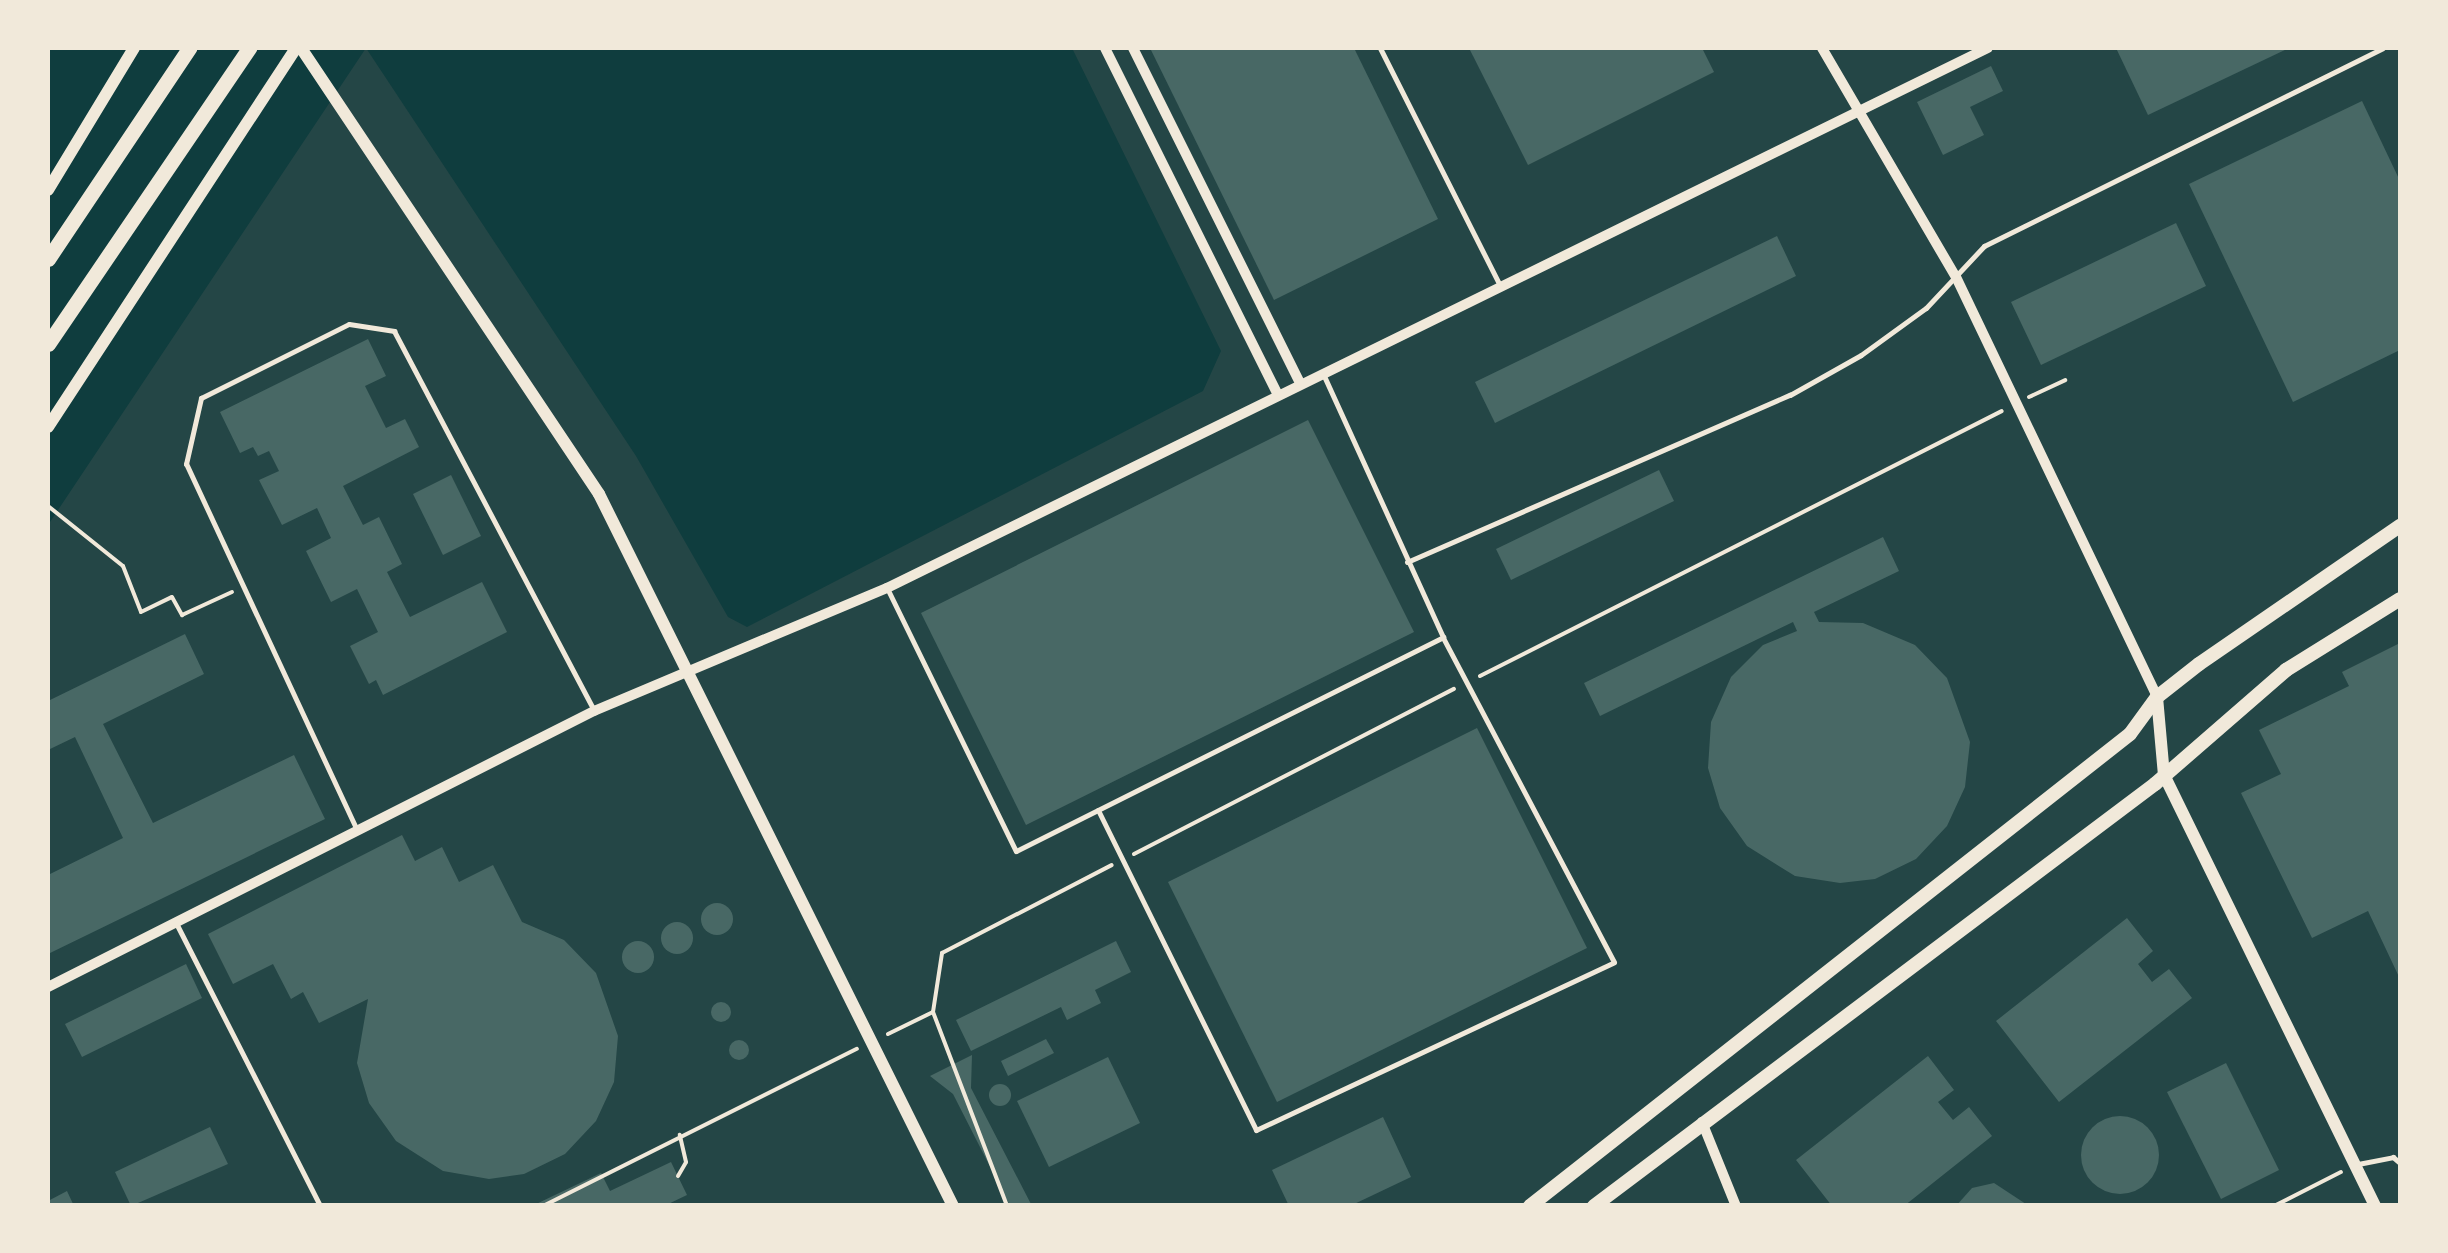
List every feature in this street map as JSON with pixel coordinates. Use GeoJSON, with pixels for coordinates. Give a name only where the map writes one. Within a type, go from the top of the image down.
{"type":"FeatureCollection","features":[{"type":"Feature","properties":{"kind":"main road"},"geometry":{"type":"LineString","coordinates":[[48,258],[189,48]]}},
{"type":"Feature","properties":{"kind":"main road"},"geometry":{"type":"LineString","coordinates":[[48,344],[249,48]]}},
{"type":"Feature","properties":{"kind":"main road"},"geometry":{"type":"LineString","coordinates":[[1530,1206],[2130,734],[2157,697],[2400,526]]}},
{"type":"Feature","properties":{"kind":"main road"},"geometry":{"type":"LineString","coordinates":[[1594,1206],[2164,775],[2286,670],[2400,599]]}},
{"type":"Feature","properties":{"kind":"street"},"geometry":{"type":"LineString","coordinates":[[48,190],[134,48]]}},
{"type":"Feature","properties":{"kind":"street"},"geometry":{"type":"LineString","coordinates":[[48,427],[298,48],[599,494],[689,668],[953,1206]]}},
{"type":"Feature","properties":{"kind":"street"},"geometry":{"type":"LineString","coordinates":[[1104,48],[1278,395]]}},
{"type":"Feature","properties":{"kind":"street"},"geometry":{"type":"LineString","coordinates":[[1133,48],[1300,383]]}},
{"type":"Feature","properties":{"kind":"street"},"geometry":{"type":"LineString","coordinates":[[1822,48],[1956,278],[2157,697],[2164,775],[2375,1206]]}},
{"type":"Feature","properties":{"kind":"street"},"geometry":{"type":"LineString","coordinates":[[48,987],[594,711],[887,588],[1499,284],[1988,48]]}},
{"type":"Feature","properties":{"kind":"street"},"geometry":{"type":"LineString","coordinates":[[1702,1122],[1736,1206]]}},
{"type":"Feature","properties":{"kind":"lane"},"geometry":{"type":"LineString","coordinates":[[1380,48],[1499,284]]}},
{"type":"Feature","properties":{"kind":"lane"},"geometry":{"type":"LineString","coordinates":[[1407,562],[1790,394],[1861,355],[1956,278],[1984,246],[2383,48]]}},
{"type":"Feature","properties":{"kind":"lane"},"geometry":{"type":"LineString","coordinates":[[356,828],[186,464],[201,398],[349,324],[394,332],[594,711]]}},
{"type":"Feature","properties":{"kind":"lane"},"geometry":{"type":"LineString","coordinates":[[1098,810],[1256,1130],[1614,962],[1442,638],[1323,372]]}},
{"type":"Feature","properties":{"kind":"lane"},"geometry":{"type":"LineString","coordinates":[[887,588],[1016,851],[1442,638]]}},
{"type":"Feature","properties":{"kind":"lane"},"geometry":{"type":"LineString","coordinates":[[175,920],[320,1206]]}},
{"type":"Feature","properties":{"kind":"lane"},"geometry":{"type":"LineString","coordinates":[[2355,1165],[2393,1156],[2400,1163]]}},
{"type":"Feature","properties":{"kind":"path"},"geometry":{"type":"LineString","coordinates":[[1474,679],[2065,380]]}},
{"type":"Feature","properties":{"kind":"path"},"geometry":{"type":"LineString","coordinates":[[48,506],[123,566],[141,612],[172,597],[182,615],[246,586]]}},
{"type":"Feature","properties":{"kind":"path"},"geometry":{"type":"LineString","coordinates":[[1006,1206],[933,1012],[942,953],[1456,688]]}},
{"type":"Feature","properties":{"kind":"path"},"geometry":{"type":"LineString","coordinates":[[882,1037],[933,1012]]}},
{"type":"Feature","properties":{"kind":"path"},"geometry":{"type":"LineString","coordinates":[[543,1206],[865,1045]]}},
{"type":"Feature","properties":{"kind":"path"},"geometry":{"type":"LineString","coordinates":[[678,1176],[686,1162],[680,1135]]}},
{"type":"Feature","properties":{"kind":"path"},"geometry":{"type":"LineString","coordinates":[[2274,1206],[2355,1165]]}},
{"type":"Feature","properties":{"kind":"shaded area"},"geometry":{"type":"Polygon","coordinates":[[[366,48],[636,456],[728,617],[747,627],[1203,391],[1221,351],[1072,48],[2400,48],[2400,1205],[48,1206],[48,525],[366,48]]]}},
{"type":"Feature","properties":{"kind":"building"},"geometry":{"type":"Polygon","coordinates":[[[1150,48],[1354,48],[1438,219],[1274,300],[1150,48]]]}},
{"type":"Feature","properties":{"kind":"building"},"geometry":{"type":"Polygon","coordinates":[[[1469,48],[1702,48],[1714,72],[1528,165],[1469,48]]]}},
{"type":"Feature","properties":{"kind":"building"},"geometry":{"type":"Polygon","coordinates":[[[2116,48],[2289,48],[2148,115],[2116,48]]]}},
{"type":"Feature","properties":{"kind":"building"},"geometry":{"type":"Polygon","coordinates":[[[1991,66],[2003,91],[1970,107],[1984,135],[1943,155],[1917,102],[1991,66]]]}},
{"type":"Feature","properties":{"kind":"building"},"geometry":{"type":"Polygon","coordinates":[[[2362,101],[2400,181],[2400,350],[2293,402],[2189,184],[2362,101]]]}},
{"type":"Feature","properties":{"kind":"building"},"geometry":{"type":"Polygon","coordinates":[[[2176,223],[2206,286],[2041,365],[2011,302],[2176,223]]]}},
{"type":"Feature","properties":{"kind":"building"},"geometry":{"type":"Polygon","coordinates":[[[1777,236],[1796,276],[1495,423],[1475,382],[1777,236]]]}},
{"type":"Feature","properties":{"kind":"building"},"geometry":{"type":"Polygon","coordinates":[[[368,339],[386,376],[365,386],[386,428],[405,419],[419,447],[343,486],[363,525],[379,517],[402,564],[387,572],[410,617],[482,582],[507,632],[383,695],[376,680],[369,684],[350,646],[378,632],[357,589],[331,602],[306,551],[331,538],[317,508],[282,525],[259,480],[279,471],[269,451],[258,456],[253,447],[240,453],[220,412],[368,339]]]}},
{"type":"Feature","properties":{"kind":"building"},"geometry":{"type":"Polygon","coordinates":[[[1308,420],[1414,632],[1026,825],[921,613],[1308,420]]]}},
{"type":"Feature","properties":{"kind":"building"},"geometry":{"type":"Polygon","coordinates":[[[1659,470],[1674,501],[1511,580],[1496,549],[1659,470]]]}},
{"type":"Feature","properties":{"kind":"building"},"geometry":{"type":"Polygon","coordinates":[[[451,475],[481,536],[443,555],[413,494],[451,475]]]}},
{"type":"Feature","properties":{"kind":"building"},"geometry":{"type":"Polygon","coordinates":[[[1883,537],[1899,571],[1814,612],[1819,622],[1863,623],[1915,645],[1947,678],[1970,742],[1965,787],[1947,826],[1916,859],[1875,879],[1840,883],[1795,876],[1747,846],[1720,808],[1708,768],[1711,722],[1731,677],[1763,645],[1797,631],[1793,622],[1600,716],[1584,683],[1883,537]]]}},
{"type":"Feature","properties":{"kind":"building"},"geometry":{"type":"Polygon","coordinates":[[[185,634],[204,674],[103,724],[153,823],[294,755],[325,819],[48,954],[48,875],[123,838],[75,737],[48,750],[48,701],[185,634]]]}},
{"type":"Feature","properties":{"kind":"building"},"geometry":{"type":"Polygon","coordinates":[[[2400,643],[2400,979],[2368,911],[2312,938],[2241,793],[2281,774],[2259,730],[2349,686],[2342,672],[2400,643]]]}},
{"type":"Feature","properties":{"kind":"building"},"geometry":{"type":"Polygon","coordinates":[[[1477,728],[1587,948],[1277,1102],[1168,882],[1477,728]]]}},
{"type":"Feature","properties":{"kind":"building"},"geometry":{"type":"Polygon","coordinates":[[[402,835],[415,861],[442,847],[459,882],[493,865],[522,922],[564,940],[596,973],[618,1036],[614,1082],[596,1121],[565,1154],[524,1174],[489,1179],[443,1171],[396,1141],[369,1103],[357,1063],[368,999],[319,1023],[303,992],[291,999],[273,964],[233,984],[208,934],[402,835]]]}},
{"type":"Feature","properties":{"kind":"building"},"geometry":{"type":"Polygon","coordinates":[[[717,903],[729,907],[733,919],[729,931],[717,935],[705,931],[701,919],[705,907],[717,903]]]}},
{"type":"Feature","properties":{"kind":"building"},"geometry":{"type":"Polygon","coordinates":[[[2127,918],[2153,951],[2138,964],[2152,982],[2169,969],[2192,998],[2059,1102],[1996,1021],[2127,918]]]}},
{"type":"Feature","properties":{"kind":"building"},"geometry":{"type":"Polygon","coordinates":[[[677,922],[689,926],[693,938],[689,950],[677,954],[665,950],[661,938],[665,926],[677,922]]]}},
{"type":"Feature","properties":{"kind":"building"},"geometry":{"type":"Polygon","coordinates":[[[638,941],[650,945],[654,957],[650,969],[638,973],[626,969],[622,957],[626,945],[638,941]]]}},
{"type":"Feature","properties":{"kind":"building"},"geometry":{"type":"Polygon","coordinates":[[[1116,941],[1131,972],[1095,990],[1101,1003],[1067,1020],[1061,1007],[971,1051],[956,1020],[1116,941]]]}},
{"type":"Feature","properties":{"kind":"building"},"geometry":{"type":"Polygon","coordinates":[[[186,964],[202,998],[82,1057],[65,1024],[186,964]]]}},
{"type":"Feature","properties":{"kind":"building"},"geometry":{"type":"Polygon","coordinates":[[[721,1002],[731,1012],[721,1022],[711,1012],[721,1002]]]}},
{"type":"Feature","properties":{"kind":"building"},"geometry":{"type":"Polygon","coordinates":[[[1046,1039],[1054,1053],[1008,1076],[1001,1061],[1046,1039]]]}},
{"type":"Feature","properties":{"kind":"building"},"geometry":{"type":"Polygon","coordinates":[[[739,1040],[749,1050],[739,1060],[729,1050],[739,1040]]]}},
{"type":"Feature","properties":{"kind":"building"},"geometry":{"type":"Polygon","coordinates":[[[972,1055],[971,1088],[1032,1206],[1010,1206],[953,1094],[930,1076],[972,1055]]]}},
{"type":"Feature","properties":{"kind":"building"},"geometry":{"type":"Polygon","coordinates":[[[1928,1056],[1954,1090],[1938,1102],[1953,1120],[1969,1107],[1992,1136],[1904,1206],[1832,1206],[1796,1160],[1928,1056]]]}},
{"type":"Feature","properties":{"kind":"building"},"geometry":{"type":"Polygon","coordinates":[[[1108,1057],[1140,1123],[1049,1167],[1017,1101],[1108,1057]]]}},
{"type":"Feature","properties":{"kind":"building"},"geometry":{"type":"Polygon","coordinates":[[[2226,1063],[2279,1170],[2221,1199],[2167,1092],[2226,1063]]]}},
{"type":"Feature","properties":{"kind":"building"},"geometry":{"type":"Polygon","coordinates":[[[1000,1084],[1008,1087],[1008,1103],[1000,1106],[992,1103],[989,1095],[992,1087],[1000,1084]]]}},
{"type":"Feature","properties":{"kind":"building"},"geometry":{"type":"Polygon","coordinates":[[[2112,1116],[2128,1116],[2153,1133],[2159,1155],[2153,1177],[2142,1188],[2128,1194],[2112,1194],[2087,1177],[2081,1163],[2081,1147],[2098,1122],[2112,1116]]]}},
{"type":"Feature","properties":{"kind":"building"},"geometry":{"type":"Polygon","coordinates":[[[1383,1117],[1411,1177],[1350,1206],[1289,1206],[1272,1170],[1383,1117]]]}},
{"type":"Feature","properties":{"kind":"building"},"geometry":{"type":"Polygon","coordinates":[[[210,1127],[228,1164],[131,1206],[115,1172],[210,1127]]]}},
{"type":"Feature","properties":{"kind":"building"},"geometry":{"type":"Polygon","coordinates":[[[671,1162],[687,1195],[664,1206],[532,1206],[601,1173],[610,1191],[671,1162]]]}},
{"type":"Feature","properties":{"kind":"building"},"geometry":{"type":"Polygon","coordinates":[[[1994,1183],[2029,1206],[1956,1206],[1972,1188],[1994,1183]]]}},
{"type":"Feature","properties":{"kind":"building"},"geometry":{"type":"Polygon","coordinates":[[[67,1191],[74,1206],[48,1206],[48,1201],[67,1191]]]}}]}
